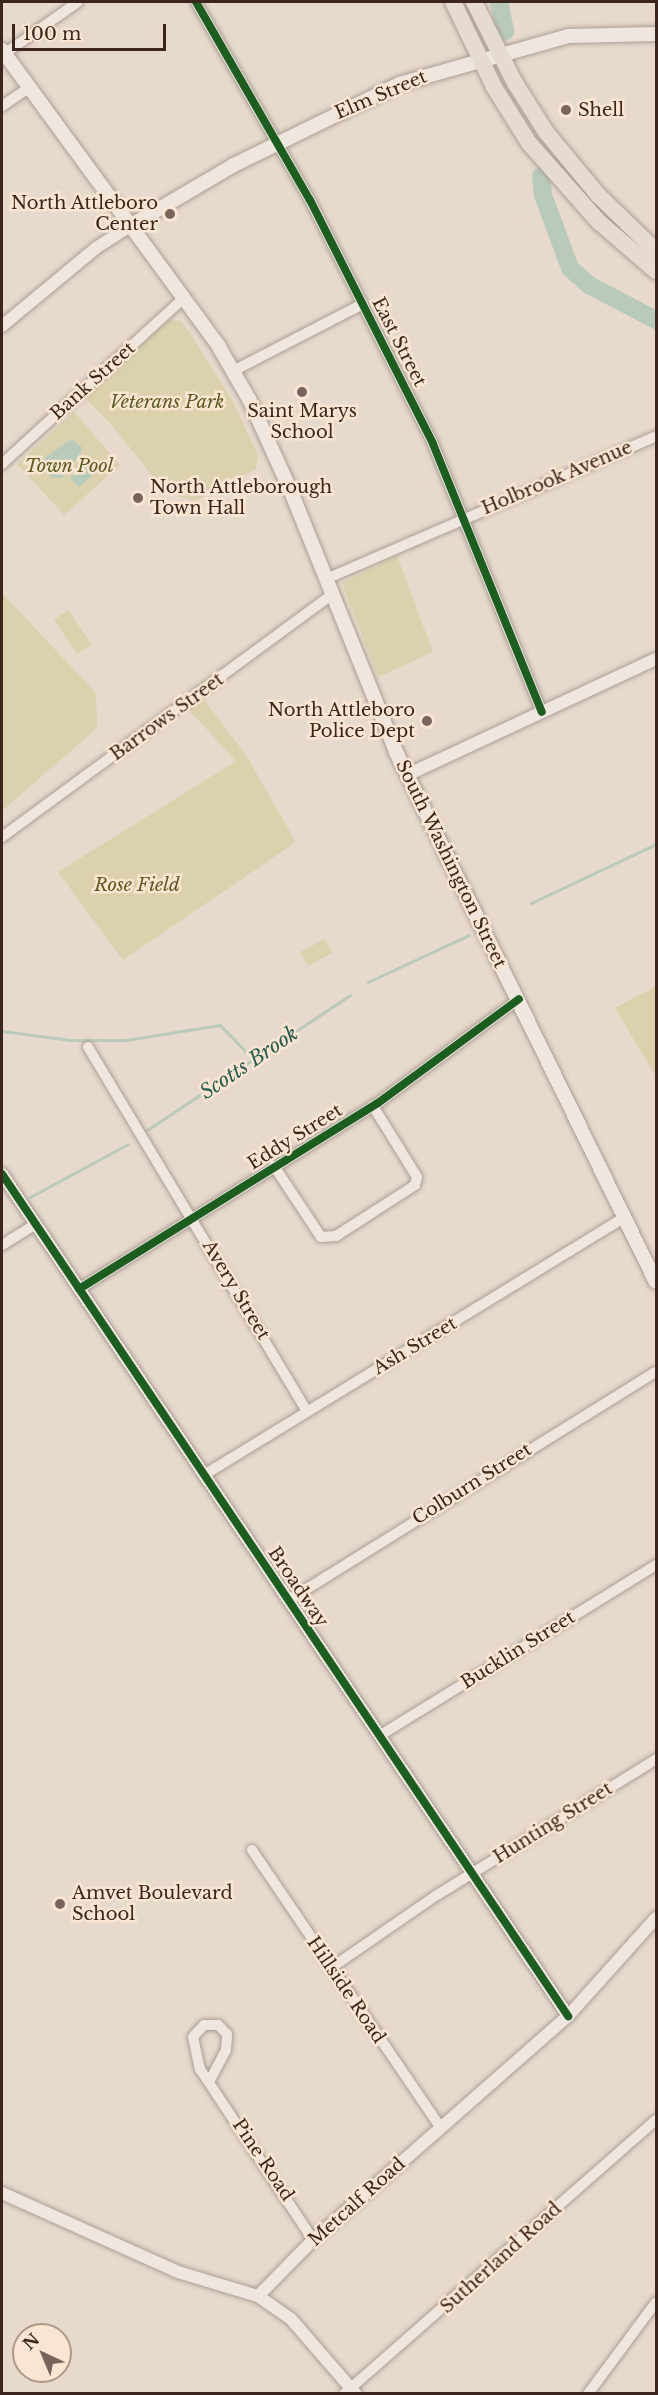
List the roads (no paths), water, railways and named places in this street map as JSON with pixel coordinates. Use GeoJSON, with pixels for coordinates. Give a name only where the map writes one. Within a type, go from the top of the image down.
{"type":"FeatureCollection","features":[{"type":"Feature","properties":{"kind":"main road"},"geometry":{"type":"LineString","coordinates":[[453,2],[508,111],[552,172],[598,222],[657,271]]}},
{"type":"Feature","properties":{"kind":"main road"},"geometry":{"type":"LineString","coordinates":[[474,2],[526,102],[563,154],[620,219],[657,251]]}},
{"type":"Feature","properties":{"kind":"main road","name":"Elm Street"},"geometry":{"type":"LineString","coordinates":[[130,226],[277,143],[399,84],[502,52],[591,34],[657,34]]}},
{"type":"Feature","properties":{"kind":"main road","name":"South Washington Street"},"geometry":{"type":"LineString","coordinates":[[3,52],[184,298],[233,371],[272,445],[331,595],[407,775],[657,1282]]}},
{"type":"Feature","properties":{"kind":"street"},"geometry":{"type":"LineString","coordinates":[[3,52],[78,2]]}},
{"type":"Feature","properties":{"kind":"street","name":"East Street"},"geometry":{"type":"LineString","coordinates":[[196,2],[277,143],[363,304],[433,444],[542,712]]}},
{"type":"Feature","properties":{"kind":"street"},"geometry":{"type":"LineString","coordinates":[[2,106],[29,88]]}},
{"type":"Feature","properties":{"kind":"street"},"geometry":{"type":"LineString","coordinates":[[2,326],[96,248],[130,226]]}},
{"type":"Feature","properties":{"kind":"street","name":"Bank Street"},"geometry":{"type":"LineString","coordinates":[[2,464],[184,298]]}},
{"type":"Feature","properties":{"kind":"street"},"geometry":{"type":"LineString","coordinates":[[233,371],[363,304]]}},
{"type":"Feature","properties":{"kind":"street","name":"Holbrook Avenue"},"geometry":{"type":"LineString","coordinates":[[326,579],[657,436]]}},
{"type":"Feature","properties":{"kind":"street","name":"Barrows Street"},"geometry":{"type":"LineString","coordinates":[[2,837],[331,595]]}},
{"type":"Feature","properties":{"kind":"street"},"geometry":{"type":"LineString","coordinates":[[407,775],[657,658]]}},
{"type":"Feature","properties":{"kind":"street","name":"Eddy Street"},"geometry":{"type":"LineString","coordinates":[[79,1289],[274,1166],[373,1107],[519,999]]}},
{"type":"Feature","properties":{"kind":"street","name":"Avery Street"},"geometry":{"type":"LineString","coordinates":[[88,1047],[193,1218],[307,1411]]}},
{"type":"Feature","properties":{"kind":"street"},"geometry":{"type":"LineString","coordinates":[[274,1166],[321,1237],[336,1236],[415,1185],[417,1177],[373,1107]]}},
{"type":"Feature","properties":{"kind":"street","name":"Broadway"},"geometry":{"type":"LineString","coordinates":[[2,1174],[568,2016]]}},
{"type":"Feature","properties":{"kind":"street","name":"Ash Street"},"geometry":{"type":"LineString","coordinates":[[204,1475],[626,1216]]}},
{"type":"Feature","properties":{"kind":"street"},"geometry":{"type":"LineString","coordinates":[[2,1245],[35,1224]]}},
{"type":"Feature","properties":{"kind":"street","name":"Colburn Street"},"geometry":{"type":"LineString","coordinates":[[289,1600],[657,1372]]}},
{"type":"Feature","properties":{"kind":"street","name":"Bucklin Street"},"geometry":{"type":"LineString","coordinates":[[379,1736],[657,1565]]}},
{"type":"Feature","properties":{"kind":"street","name":"Hunting Street"},"geometry":{"type":"LineString","coordinates":[[331,1968],[471,1874],[657,1759]]}},
{"type":"Feature","properties":{"kind":"street","name":"Hillside Road"},"geometry":{"type":"LineString","coordinates":[[252,1850],[441,2128]]}},
{"type":"Feature","properties":{"kind":"street","name":"Metcalf Road"},"geometry":{"type":"LineString","coordinates":[[258,2296],[313,2240],[568,2016],[657,1918]]}},
{"type":"Feature","properties":{"kind":"street","name":"Pine Road"},"geometry":{"type":"LineString","coordinates":[[209,2082],[226,2050],[227,2034],[218,2025],[204,2025],[193,2037],[194,2052],[209,2082],[313,2240]]}},
{"type":"Feature","properties":{"kind":"street","name":"Sutherland Road"},"geometry":{"type":"LineString","coordinates":[[350,2391],[657,2120]]}},
{"type":"Feature","properties":{"kind":"street"},"geometry":{"type":"LineString","coordinates":[[2,2193],[178,2272],[258,2296],[291,2319],[350,2391]]}},
{"type":"Feature","properties":{"kind":"street"},"geometry":{"type":"LineString","coordinates":[[588,2394],[657,2302]]}},
{"type":"Feature","properties":{"kind":"waterway"},"geometry":{"type":"LineString","coordinates":[[499,2],[505,31]]}},
{"type":"Feature","properties":{"kind":"waterway"},"geometry":{"type":"LineString","coordinates":[[541,176],[543,195],[570,268],[589,285],[656,320]]}},
{"type":"Feature","properties":{"kind":"waterway","name":"Scotts Brook"},"geometry":{"type":"LineString","coordinates":[[531,903],[656,844]]}},
{"type":"Feature","properties":{"kind":"waterway","name":"Scotts Brook"},"geometry":{"type":"LineString","coordinates":[[368,982],[469,935]]}},
{"type":"Feature","properties":{"kind":"waterway","name":"Scotts Brook"},"geometry":{"type":"LineString","coordinates":[[147,1130],[350,995]]}},
{"type":"Feature","properties":{"kind":"waterway"},"geometry":{"type":"LineString","coordinates":[[2,1031],[70,1040],[126,1040],[220,1025],[252,1058]]}},
{"type":"Feature","properties":{"kind":"waterway","name":"Scotts Brook"},"geometry":{"type":"LineString","coordinates":[[30,1197],[128,1144]]}},
{"type":"Feature","properties":{"kind":"place","name":"Shell"},"geometry":{"type":"Point","coordinates":[566,110]}},
{"type":"Feature","properties":{"kind":"place","name":"North Attleboro Center"},"geometry":{"type":"Point","coordinates":[170,214]}},
{"type":"Feature","properties":{"kind":"place","name":"Saint Marys School"},"geometry":{"type":"Point","coordinates":[302,392]}},
{"type":"Feature","properties":{"kind":"place","name":"North Attleborough Town Hall"},"geometry":{"type":"Point","coordinates":[138,498]}},
{"type":"Feature","properties":{"kind":"place","name":"North Attleboro Police Dept"},"geometry":{"type":"Point","coordinates":[427,721]}},
{"type":"Feature","properties":{"kind":"place","name":"Amvet Boulevard School"},"geometry":{"type":"Point","coordinates":[60,1904]}},
{"type":"Feature","properties":{"kind":"park label","name":"Veterans Park"},"geometry":{"type":"Point","coordinates":[167,402]}},
{"type":"Feature","properties":{"kind":"park label","name":"Town Pool"},"geometry":{"type":"Point","coordinates":[69,466]}},
{"type":"Feature","properties":{"kind":"park label","name":"Rose Field"},"geometry":{"type":"Point","coordinates":[137,885]}}]}
